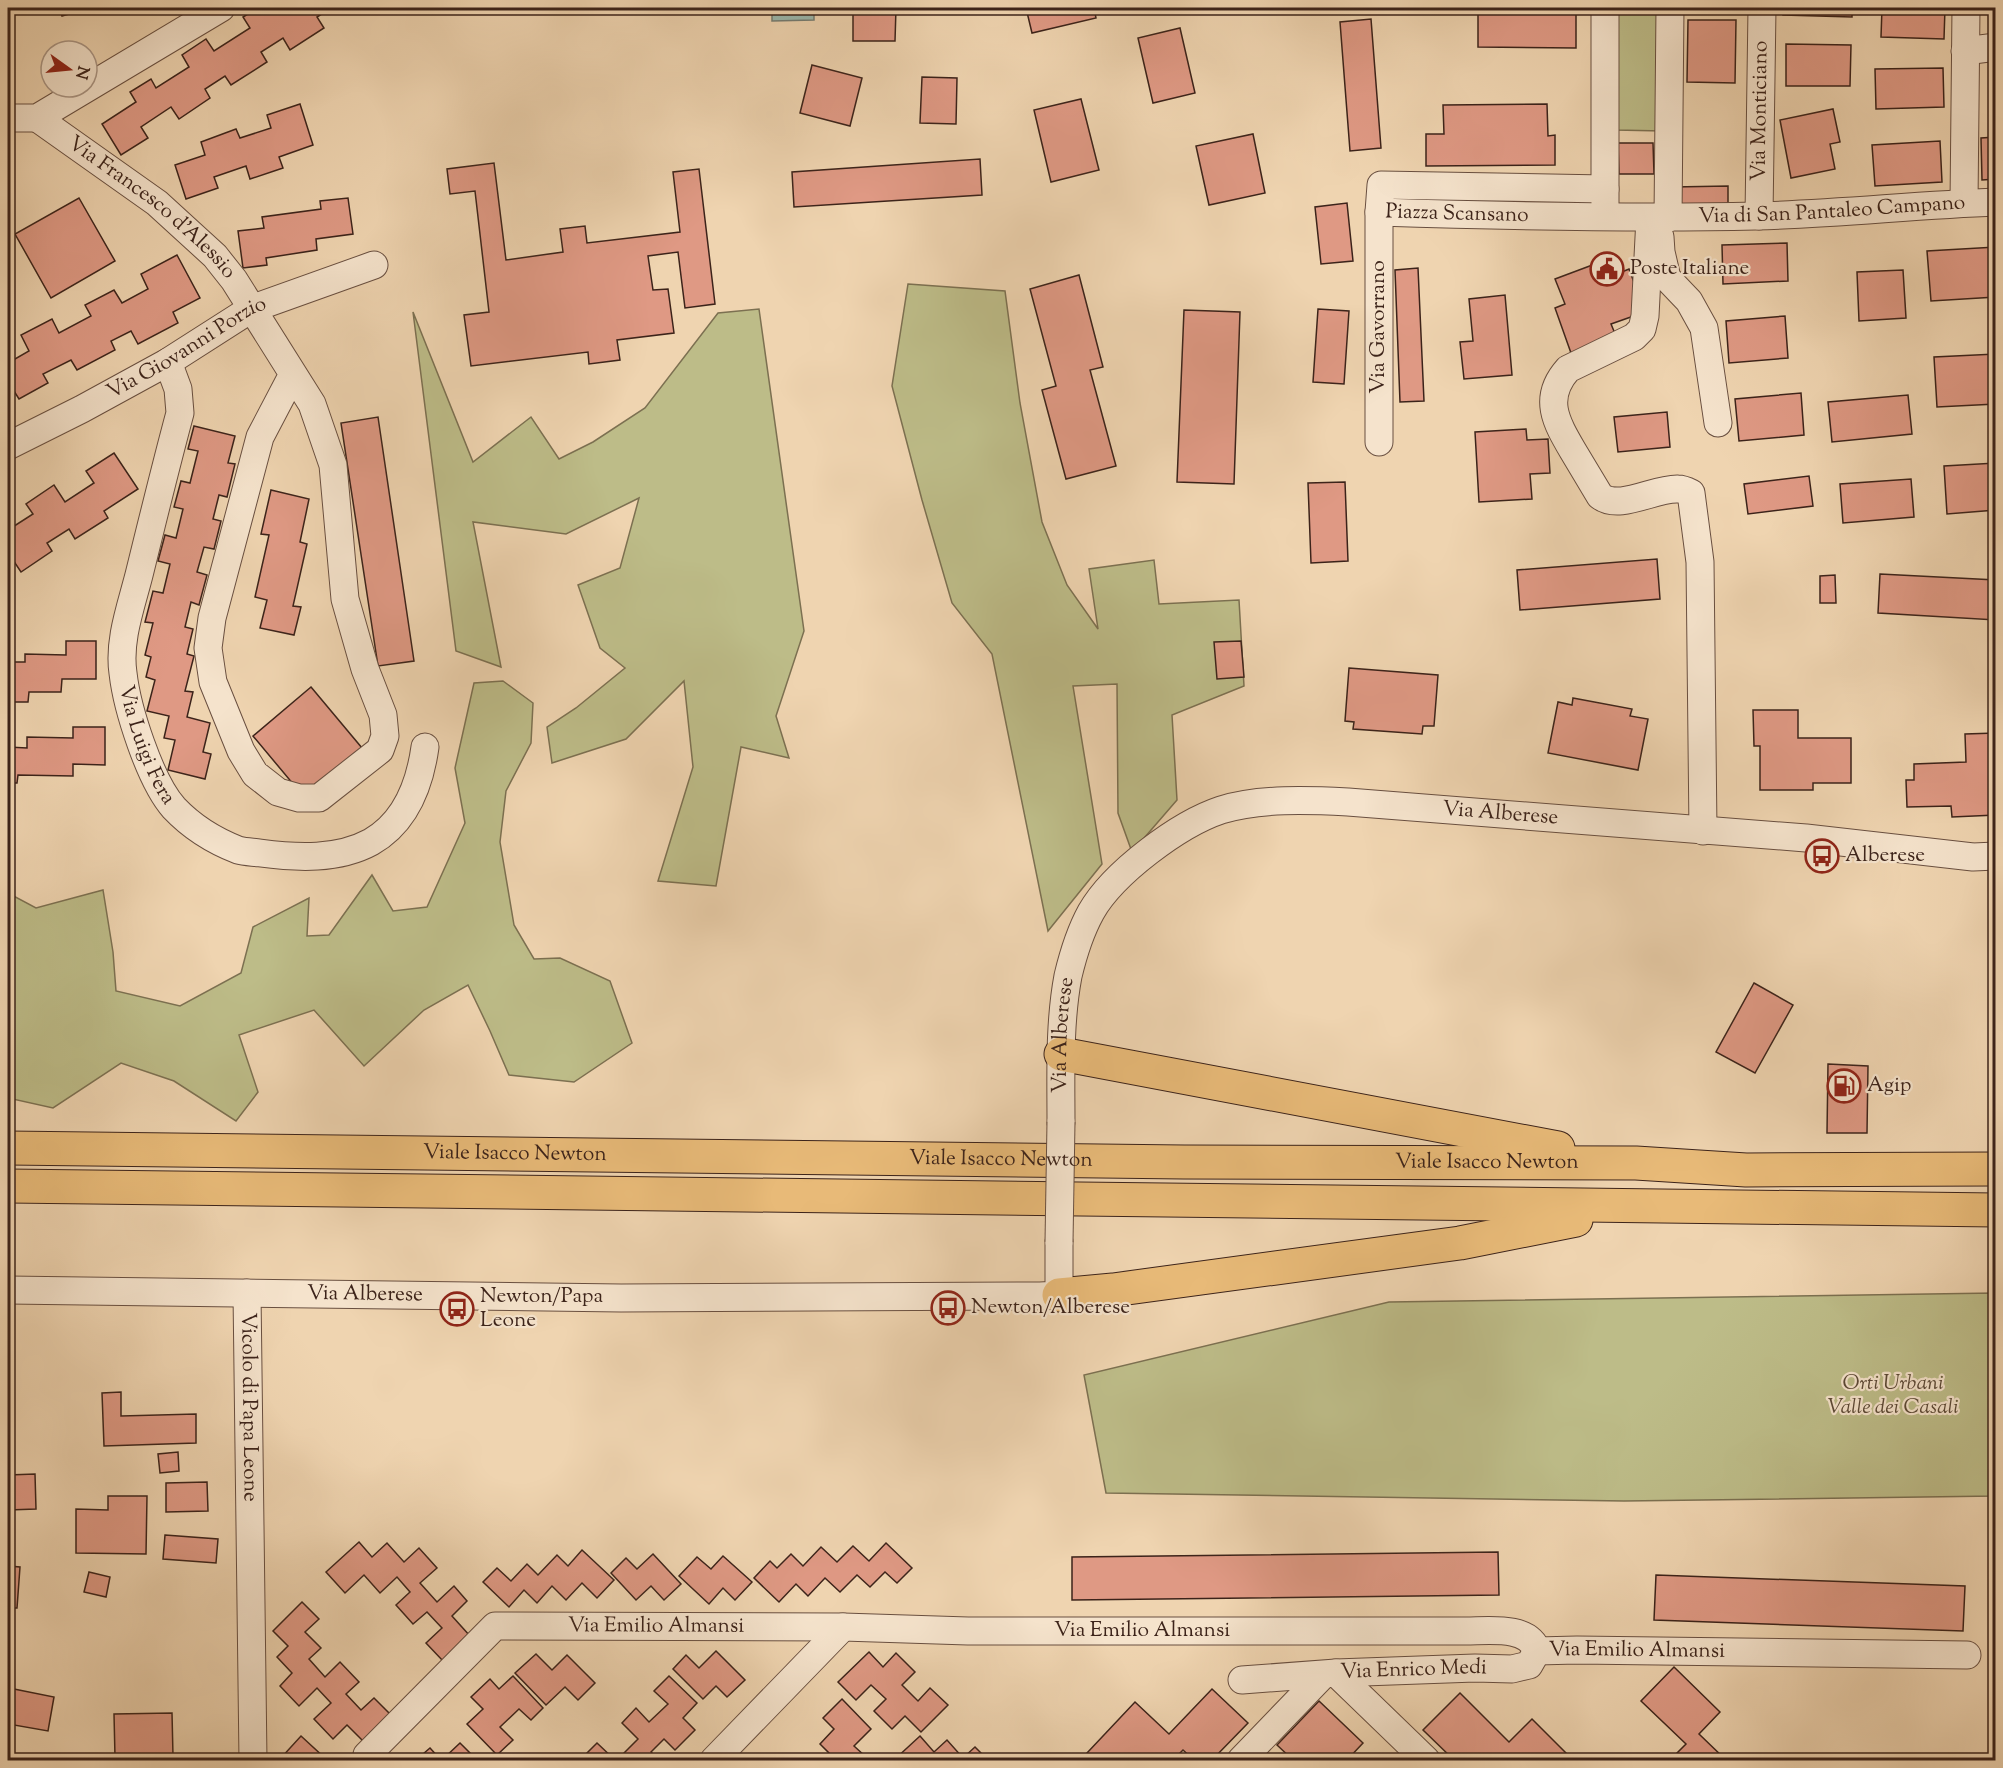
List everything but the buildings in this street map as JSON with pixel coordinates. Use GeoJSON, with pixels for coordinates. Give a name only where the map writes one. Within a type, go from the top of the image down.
{"type":"FeatureCollection","features":[{"type":"Feature","properties":{"kind":"highway"},"geometry":{"type":"LineString","coordinates":[[1061,1054],[1636,1163]]}},
{"type":"Feature","properties":{"kind":"highway","name":"Viale Isacco Newton"},"geometry":{"type":"LineString","coordinates":[[8,1148],[1184,1162],[1636,1163],[1746,1170],[1995,1169]]}},
{"type":"Feature","properties":{"kind":"highway","name":"Viale Isacco Newton"},"geometry":{"type":"LineString","coordinates":[[8,1186],[1995,1210]]}},
{"type":"Feature","properties":{"kind":"highway"},"geometry":{"type":"LineString","coordinates":[[1059,1295],[1113,1290],[1460,1243],[1641,1207]]}},
{"type":"Feature","properties":{"kind":"street"},"geometry":{"type":"LineString","coordinates":[[8,118],[37,118],[221,8]]}},
{"type":"Feature","properties":{"kind":"street"},"geometry":{"type":"LineString","coordinates":[[1605,8],[1605,219]]}},
{"type":"Feature","properties":{"kind":"street","name":"Via di San Pantaleo Campano"},"geometry":{"type":"LineString","coordinates":[[1659,218],[1670,8]]}},
{"type":"Feature","properties":{"kind":"street","name":"Via Monticiano"},"geometry":{"type":"LineString","coordinates":[[1759,216],[1762,8]]}},
{"type":"Feature","properties":{"kind":"street"},"geometry":{"type":"LineString","coordinates":[[1964,203],[1966,8]]}},
{"type":"Feature","properties":{"kind":"street"},"geometry":{"type":"LineString","coordinates":[[1965,51],[1995,47]]}},
{"type":"Feature","properties":{"kind":"street","name":"Via Francesco d'Alessio"},"geometry":{"type":"LineString","coordinates":[[37,118],[157,202],[215,256],[234,280],[312,404],[333,465],[345,598],[365,669],[383,715],[385,736],[380,750],[319,798],[299,798],[278,792],[255,774],[241,751],[213,682],[208,648],[212,618],[261,437],[293,374]]}},
{"type":"Feature","properties":{"kind":"street","name":"Piazza Scansano"},"geometry":{"type":"LineString","coordinates":[[1605,189],[1381,185],[1379,212],[1605,219]]}},
{"type":"Feature","properties":{"kind":"street","name":"Via di San Pantaleo Campano"},"geometry":{"type":"LineString","coordinates":[[1605,219],[1759,216],[1995,202]]}},
{"type":"Feature","properties":{"kind":"street","name":"Via Gavorrano"},"geometry":{"type":"LineString","coordinates":[[1379,212],[1379,442]]}},
{"type":"Feature","properties":{"kind":"street"},"geometry":{"type":"LineString","coordinates":[[1659,218],[1661,252],[1667,278],[1689,301],[1704,328],[1718,423]]}},
{"type":"Feature","properties":{"kind":"street"},"geometry":{"type":"LineString","coordinates":[[1659,218],[1642,329],[1634,337],[1568,369],[1560,378],[1554,392],[1554,407],[1556,422],[1604,499],[1615,502],[1679,488],[1691,493],[1700,562],[1702,831]]}},
{"type":"Feature","properties":{"kind":"street","name":"Via Giovanni Porzio"},"geometry":{"type":"LineString","coordinates":[[8,446],[168,362],[251,309],[374,265]]}},
{"type":"Feature","properties":{"kind":"street","name":"Via Luigi Fera"},"geometry":{"type":"LineString","coordinates":[[168,362],[178,389],[180,412],[127,619],[122,659],[129,704],[142,743],[157,781],[173,806],[210,837],[240,851],[277,856],[343,853],[373,841],[391,826],[403,811],[414,794],[421,772],[425,747]]}},
{"type":"Feature","properties":{"kind":"street","name":"Via Alberese"},"geometry":{"type":"LineString","coordinates":[[247,1293],[621,1298],[1059,1295],[1063,1014],[1068,976],[1077,944],[1091,912],[1118,877],[1156,847],[1199,819],[1223,810],[1268,803],[1324,800],[1806,838],[1973,857],[1995,856]]}},
{"type":"Feature","properties":{"kind":"street","name":"Vicolo di Papa Leone"},"geometry":{"type":"LineString","coordinates":[[8,1290],[247,1293],[253,1761]]}},
{"type":"Feature","properties":{"kind":"street","name":"Via Emilio Almansi"},"geometry":{"type":"LineString","coordinates":[[368,1761],[368,1755],[495,1626],[843,1627],[968,1631],[1466,1630],[1525,1635],[1533,1642],[1537,1651],[1967,1655]]}},
{"type":"Feature","properties":{"kind":"street"},"geometry":{"type":"LineString","coordinates":[[714,1761],[843,1627]]}},
{"type":"Feature","properties":{"kind":"street","name":"Via Enrico Medi"},"geometry":{"type":"LineString","coordinates":[[1330,1674],[1474,1668],[1512,1669],[1529,1665],[1537,1651]]}},
{"type":"Feature","properties":{"kind":"street"},"geometry":{"type":"LineString","coordinates":[[1242,1680],[1330,1674]]}},
{"type":"Feature","properties":{"kind":"street"},"geometry":{"type":"LineString","coordinates":[[1241,1761],[1330,1674]]}},
{"type":"Feature","properties":{"kind":"street","name":"Via Enrico Medi"},"geometry":{"type":"LineString","coordinates":[[1330,1674],[1426,1761]]}},
{"type":"Feature","properties":{"kind":"green space"},"geometry":{"type":"Polygon","coordinates":[[[1616,8],[1664,8],[1663,131],[1615,130],[1616,8]]]}},
{"type":"Feature","properties":{"kind":"green space"},"geometry":{"type":"Polygon","coordinates":[[[908,284],[1005,291],[1020,403],[1042,522],[1067,585],[1098,629],[1089,569],[1154,560],[1159,604],[1239,600],[1244,686],[1172,715],[1177,800],[1132,852],[1118,813],[1117,684],[1073,686],[1102,864],[1048,931],[992,654],[952,603],[892,386],[908,284]]]}},
{"type":"Feature","properties":{"kind":"green space"},"geometry":{"type":"Polygon","coordinates":[[[759,309],[804,631],[776,716],[789,758],[741,747],[716,886],[658,881],[693,767],[684,681],[626,739],[552,763],[547,727],[576,708],[625,668],[600,648],[578,585],[620,568],[639,498],[566,534],[473,522],[501,667],[456,651],[413,312],[473,462],[531,417],[559,459],[593,442],[645,408],[718,313],[759,309]]]}},
{"type":"Feature","properties":{"kind":"green space"},"geometry":{"type":"Polygon","coordinates":[[[503,681],[533,703],[531,743],[506,791],[500,842],[514,925],[534,959],[560,958],[610,981],[632,1043],[574,1082],[509,1075],[468,985],[424,1010],[364,1066],[314,1010],[239,1035],[258,1092],[236,1121],[174,1081],[121,1063],[53,1108],[8,1098],[8,893],[36,908],[103,890],[113,952],[116,991],[180,1006],[241,973],[253,927],[309,898],[307,936],[329,935],[372,875],[393,911],[427,907],[465,823],[455,768],[474,683],[503,681]]]}},
{"type":"Feature","properties":{"kind":"green space","name":"Orti Urbani Valle dei Casali"},"geometry":{"type":"Polygon","coordinates":[[[1995,1293],[1995,1496],[1624,1501],[1106,1493],[1084,1375],[1389,1302],[1995,1293]]]}},
{"type":"Feature","properties":{"kind":"water"},"geometry":{"type":"Polygon","coordinates":[[[772,8],[814,8],[814,20],[772,21],[772,8]]]}},
{"type":"Feature","properties":{"kind":"place","name":"Poste Italiane"},"geometry":{"type":"Point","coordinates":[1607,269]}},
{"type":"Feature","properties":{"kind":"place","name":"Alberese"},"geometry":{"type":"Point","coordinates":[1822,856]}},
{"type":"Feature","properties":{"kind":"place","name":"Agip"},"geometry":{"type":"Point","coordinates":[1844,1086]}},
{"type":"Feature","properties":{"kind":"place","name":"Newton/Alberese"},"geometry":{"type":"Point","coordinates":[948,1308]}},
{"type":"Feature","properties":{"kind":"place","name":"Newton/Papa Leone"},"geometry":{"type":"Point","coordinates":[457,1309]}}]}
